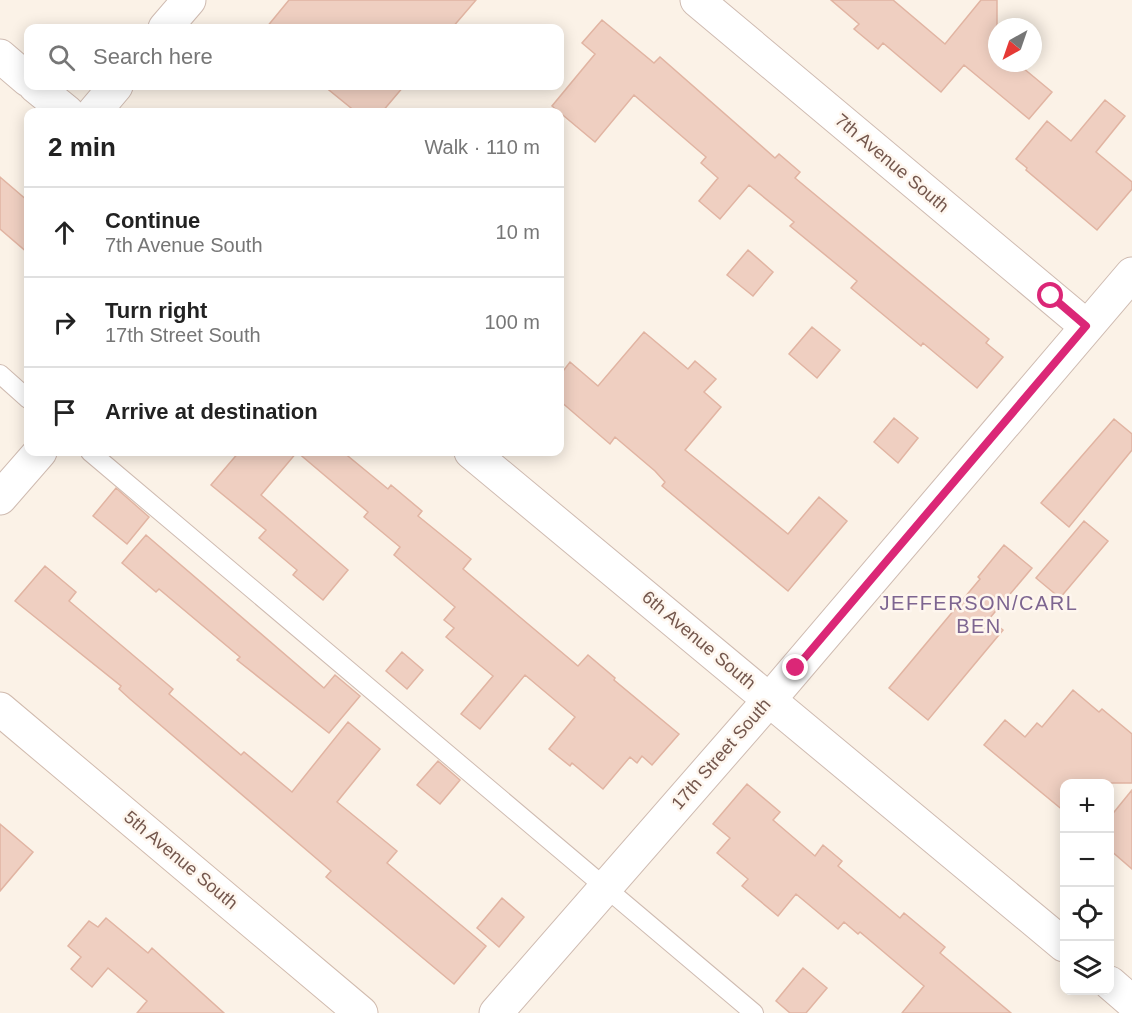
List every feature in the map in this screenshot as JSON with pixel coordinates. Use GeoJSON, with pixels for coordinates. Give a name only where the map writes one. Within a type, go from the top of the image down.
{"type":"FeatureCollection","features":[{"type":"Feature","properties":{"kind":"street"},"geometry":{"type":"LineString","coordinates":[[168,24],[189,0]]}},
{"type":"Feature","properties":{"kind":"street","name":"7th Avenue South"},"geometry":{"type":"LineString","coordinates":[[697,0],[1086,326]]}},
{"type":"Feature","properties":{"kind":"street"},"geometry":{"type":"LineString","coordinates":[[0,56],[24,77]]}},
{"type":"Feature","properties":{"kind":"street"},"geometry":{"type":"LineString","coordinates":[[40,90],[62,108]]}},
{"type":"Feature","properties":{"kind":"street"},"geometry":{"type":"LineString","coordinates":[[97,108],[113,90]]}},
{"type":"Feature","properties":{"kind":"street","name":"17th Street South"},"geometry":{"type":"LineString","coordinates":[[496,1013],[770,699],[1132,274]]}},
{"type":"Feature","properties":{"kind":"street"},"geometry":{"type":"LineString","coordinates":[[0,498],[37,456]]}},
{"type":"Feature","properties":{"kind":"street","name":"6th Avenue South"},"geometry":{"type":"LineString","coordinates":[[476,456],[1060,941]]}},
{"type":"Feature","properties":{"kind":"street","name":"5th Avenue South"},"geometry":{"type":"LineString","coordinates":[[0,709],[361,1013]]}},
{"type":"Feature","properties":{"kind":"street"},"geometry":{"type":"LineString","coordinates":[[1114,986],[1132,1002]]}},
{"type":"Feature","properties":{"kind":"lane"},"geometry":{"type":"LineString","coordinates":[[0,374],[24,395]]}},
{"type":"Feature","properties":{"kind":"lane"},"geometry":{"type":"LineString","coordinates":[[95,456],[754,1013]]}},
{"type":"Feature","properties":{"kind":"building"},"geometry":{"type":"Polygon","coordinates":[[[289,0],[476,0],[455,24],[269,24],[289,0]]]}},
{"type":"Feature","properties":{"kind":"building"},"geometry":{"type":"Polygon","coordinates":[[[831,0],[893,0],[945,44],[981,0],[997,0],[997,18],[988,18],[988,72],[1028,72],[1052,92],[1029,119],[964,65],[941,92],[883,43],[878,49],[854,29],[859,24],[831,0]]]}},
{"type":"Feature","properties":{"kind":"building"},"geometry":{"type":"Polygon","coordinates":[[[602,20],[654,63],[660,57],[775,158],[779,154],[800,172],[795,178],[989,339],[986,343],[1003,357],[977,388],[923,343],[921,346],[851,288],[857,281],[790,226],[794,222],[749,185],[720,219],[699,201],[718,178],[701,163],[706,157],[634,95],[595,142],[564,116],[564,108],[552,106],[595,54],[582,43],[602,20]]]}},
{"type":"Feature","properties":{"kind":"building"},"geometry":{"type":"Polygon","coordinates":[[[329,90],[401,90],[385,108],[351,108],[329,90]]]}},
{"type":"Feature","properties":{"kind":"building"},"geometry":{"type":"Polygon","coordinates":[[[1105,100],[1125,116],[1096,152],[1132,182],[1132,189],[1097,230],[1016,159],[1047,121],[1071,141],[1105,100]]]}},
{"type":"Feature","properties":{"kind":"building"},"geometry":{"type":"Polygon","coordinates":[[[0,177],[24,198],[24,250],[0,229],[0,177]]]}},
{"type":"Feature","properties":{"kind":"building"},"geometry":{"type":"Polygon","coordinates":[[[748,250],[773,272],[753,296],[727,275],[748,250]]]}},
{"type":"Feature","properties":{"kind":"building"},"geometry":{"type":"Polygon","coordinates":[[[812,327],[840,350],[817,378],[789,354],[812,327]]]}},
{"type":"Feature","properties":{"kind":"building"},"geometry":{"type":"Polygon","coordinates":[[[644,332],[688,369],[695,361],[716,379],[704,392],[721,407],[685,450],[788,534],[819,497],[847,521],[788,591],[662,486],[665,482],[655,471],[615,437],[610,444],[564,404],[564,370],[570,362],[598,386],[644,332]]]}},
{"type":"Feature","properties":{"kind":"building"},"geometry":{"type":"Polygon","coordinates":[[[894,418],[918,438],[898,463],[874,442],[894,418]]]}},
{"type":"Feature","properties":{"kind":"building"},"geometry":{"type":"Polygon","coordinates":[[[1114,419],[1132,434],[1132,450],[1069,527],[1041,503],[1114,419]]]}},
{"type":"Feature","properties":{"kind":"building"},"geometry":{"type":"Polygon","coordinates":[[[236,456],[294,456],[261,495],[348,570],[323,600],[293,575],[297,570],[259,538],[266,530],[211,485],[236,456]]]}},
{"type":"Feature","properties":{"kind":"building"},"geometry":{"type":"Polygon","coordinates":[[[302,456],[348,456],[388,489],[391,485],[422,511],[418,516],[471,559],[463,569],[578,666],[588,655],[615,678],[614,680],[679,734],[652,765],[642,756],[637,763],[630,757],[603,789],[572,763],[570,766],[549,749],[575,717],[525,675],[480,729],[461,714],[493,676],[446,637],[454,628],[444,620],[455,607],[394,555],[400,547],[364,517],[368,512],[302,456]]]}},
{"type":"Feature","properties":{"kind":"building"},"geometry":{"type":"Polygon","coordinates":[[[116,488],[149,517],[127,544],[93,516],[116,488]]]}},
{"type":"Feature","properties":{"kind":"building"},"geometry":{"type":"Polygon","coordinates":[[[1084,521],[1108,541],[1060,598],[1036,578],[1084,521]]]}},
{"type":"Feature","properties":{"kind":"building"},"geometry":{"type":"Polygon","coordinates":[[[146,535],[324,688],[335,675],[360,696],[329,733],[237,660],[240,657],[159,589],[156,592],[122,563],[146,535]]]}},
{"type":"Feature","properties":{"kind":"building"},"geometry":{"type":"Polygon","coordinates":[[[1004,545],[1032,568],[989,619],[1003,630],[928,720],[889,688],[980,579],[978,577],[1004,545]]]}},
{"type":"Feature","properties":{"kind":"building"},"geometry":{"type":"Polygon","coordinates":[[[45,566],[76,592],[69,601],[173,689],[169,694],[241,755],[244,752],[292,792],[348,722],[380,749],[337,802],[397,851],[387,863],[486,946],[454,984],[326,877],[331,871],[130,699],[119,689],[121,686],[15,601],[45,566]]]}},
{"type":"Feature","properties":{"kind":"building"},"geometry":{"type":"Polygon","coordinates":[[[402,652],[423,670],[407,689],[386,671],[402,652]]]}},
{"type":"Feature","properties":{"kind":"building"},"geometry":{"type":"Polygon","coordinates":[[[1073,690],[1099,712],[1102,709],[1132,734],[1132,783],[1114,783],[1114,779],[1060,779],[1060,808],[984,745],[1005,720],[1025,737],[1037,723],[1042,727],[1073,690]]]}},
{"type":"Feature","properties":{"kind":"building"},"geometry":{"type":"Polygon","coordinates":[[[438,761],[460,780],[440,804],[417,785],[438,761]]]}},
{"type":"Feature","properties":{"kind":"building"},"geometry":{"type":"Polygon","coordinates":[[[747,784],[780,812],[773,820],[815,856],[823,845],[842,861],[838,866],[900,918],[904,913],[945,947],[940,953],[1011,1013],[902,1013],[924,986],[860,932],[858,934],[844,922],[838,929],[796,894],[778,916],[742,886],[748,879],[717,853],[730,838],[713,824],[747,784]]]}},
{"type":"Feature","properties":{"kind":"building"},"geometry":{"type":"Polygon","coordinates":[[[1132,790],[1132,869],[1114,853],[1114,812],[1132,790]]]}},
{"type":"Feature","properties":{"kind":"building"},"geometry":{"type":"Polygon","coordinates":[[[0,824],[33,852],[0,891],[0,824]]]}},
{"type":"Feature","properties":{"kind":"building"},"geometry":{"type":"Polygon","coordinates":[[[502,898],[524,917],[499,947],[477,928],[502,898]]]}},
{"type":"Feature","properties":{"kind":"building"},"geometry":{"type":"Polygon","coordinates":[[[106,918],[148,953],[152,948],[224,1013],[137,1013],[147,1001],[108,968],[92,987],[71,969],[81,957],[68,946],[89,921],[98,927],[106,918]]]}},
{"type":"Feature","properties":{"kind":"building"},"geometry":{"type":"Polygon","coordinates":[[[803,968],[827,988],[806,1013],[790,1013],[776,1001],[803,968]]]}},
{"type":"Feature","properties":{"kind":"district","name":"JEFFERSON/CARL BEN"},"geometry":{"type":"Point","coordinates":[979,614]}},
{"type":"Feature","properties":{"kind":"route"},"geometry":{"type":"LineString","coordinates":[[796,668],[1086,326],[1051,296]]}}]}
